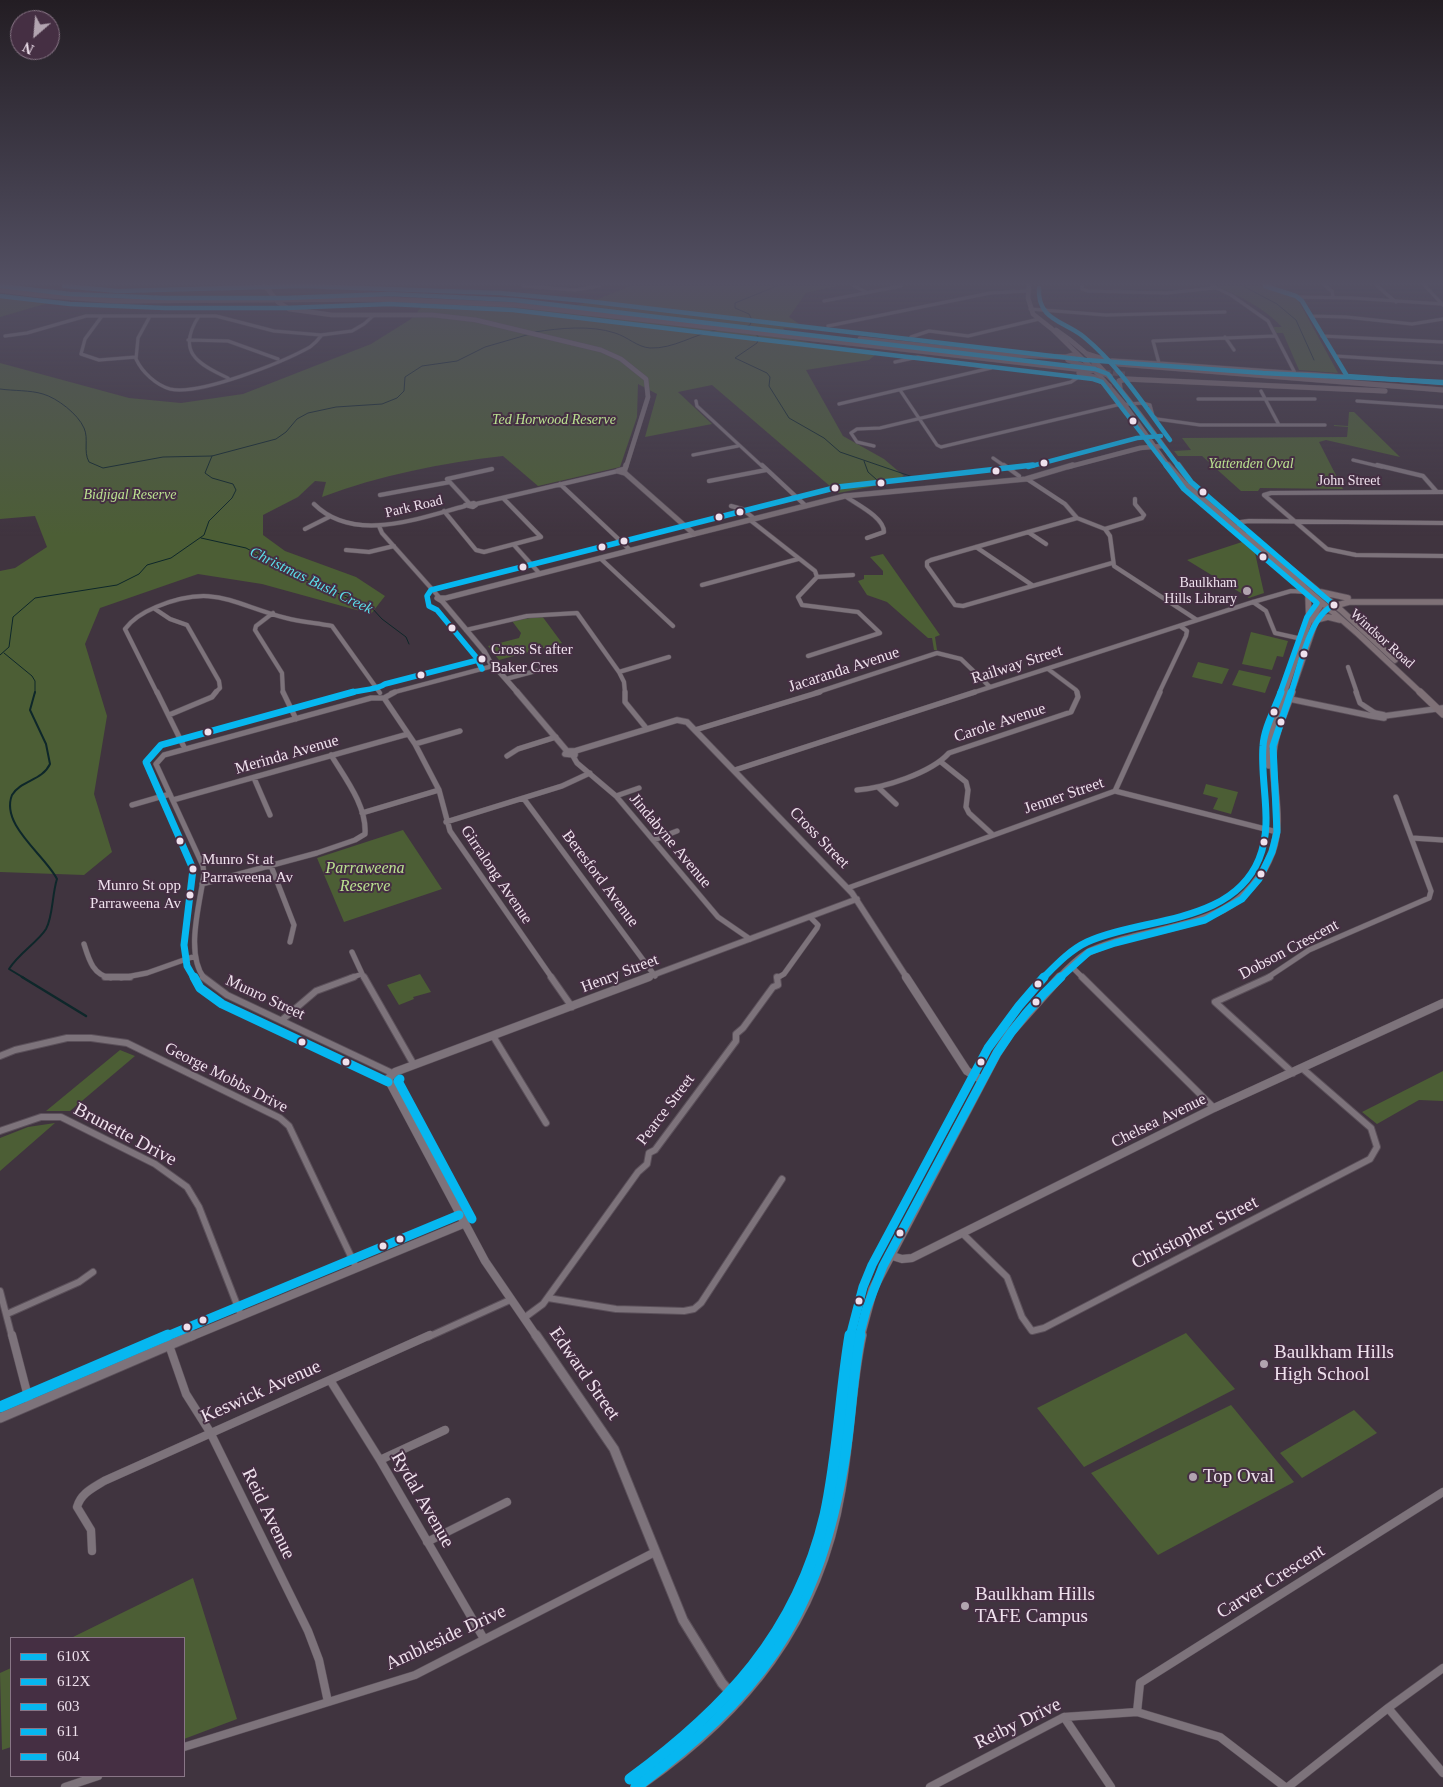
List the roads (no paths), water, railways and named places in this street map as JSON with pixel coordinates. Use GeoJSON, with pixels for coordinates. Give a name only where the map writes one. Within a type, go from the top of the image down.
{"type":"FeatureCollection","features":[{"type":"Feature","properties":{"kind":"highway"},"geometry":{"type":"LineString","coordinates":[[1048,369],[1082,373],[1092,369]]}},
{"type":"Feature","properties":{"kind":"highway"},"geometry":{"type":"LineString","coordinates":[[1079,369],[1084,370]]}},
{"type":"Feature","properties":{"kind":"highway"},"geometry":{"type":"LineString","coordinates":[[1098,369],[1110,376]]}},
{"type":"Feature","properties":{"kind":"highway"},"geometry":{"type":"LineString","coordinates":[[1101,369],[1130,377],[1162,381]]}},
{"type":"Feature","properties":{"kind":"highway"},"geometry":{"type":"LineString","coordinates":[[1163,369],[1443,391]]}},
{"type":"Feature","properties":{"kind":"highway"},"geometry":{"type":"LineString","coordinates":[[1061,371],[1090,376],[1109,386]]}},
{"type":"Feature","properties":{"kind":"highway"},"geometry":{"type":"LineString","coordinates":[[1125,374],[1443,391]]}},
{"type":"Feature","properties":{"kind":"highway"},"geometry":{"type":"LineString","coordinates":[[1120,388],[1119,380],[1124,379],[1443,391]]}},
{"type":"Feature","properties":{"kind":"main road"},"geometry":{"type":"LineString","coordinates":[[625,471],[648,397],[646,379],[634,369]]}},
{"type":"Feature","properties":{"kind":"main road","name":"Windsor Road"},"geometry":{"type":"LineString","coordinates":[[1097,369],[1154,446],[1191,490],[1310,590],[1361,628],[1440,708],[1443,714]]}},
{"type":"Feature","properties":{"kind":"main road","name":"Windsor Road"},"geometry":{"type":"LineString","coordinates":[[1110,376],[1191,482],[1310,590]]}},
{"type":"Feature","properties":{"kind":"main road"},"geometry":{"type":"LineString","coordinates":[[618,471],[625,471],[694,534],[845,496],[1019,477],[1028,478],[1140,448],[1162,446]]}},
{"type":"Feature","properties":{"kind":"main road"},"geometry":{"type":"LineString","coordinates":[[636,1787],[684,1754],[738,1702],[760,1676],[790,1630],[810,1591],[826,1551],[841,1489],[860,1333],[873,1289],[888,1255],[982,1080],[1010,1033],[1045,992],[1071,966],[1099,948],[1186,927],[1232,907],[1242,899],[1259,879],[1272,852],[1277,832],[1274,746],[1285,698],[1308,622],[1310,590],[1348,598],[1443,601]]}},
{"type":"Feature","properties":{"kind":"main road"},"geometry":{"type":"LineString","coordinates":[[1308,622],[1328,604],[1348,598]]}},
{"type":"Feature","properties":{"kind":"main road"},"geometry":{"type":"LineString","coordinates":[[1285,698],[1316,620],[1328,604],[1443,601]]}},
{"type":"Feature","properties":{"kind":"main road","name":"Windsor Road"},"geometry":{"type":"LineString","coordinates":[[1328,604],[1345,622],[1440,708]]}},
{"type":"Feature","properties":{"kind":"main road"},"geometry":{"type":"LineString","coordinates":[[1316,620],[1328,617],[1345,622]]}},
{"type":"Feature","properties":{"kind":"street"},"geometry":{"type":"LineString","coordinates":[[142,369],[171,389],[201,388],[252,369]]}},
{"type":"Feature","properties":{"kind":"street"},"geometry":{"type":"LineString","coordinates":[[209,369],[228,378]]}},
{"type":"Feature","properties":{"kind":"street"},"geometry":{"type":"LineString","coordinates":[[839,404],[985,369]]}},
{"type":"Feature","properties":{"kind":"street"},"geometry":{"type":"LineString","coordinates":[[1243,369],[1443,382]]}},
{"type":"Feature","properties":{"kind":"street"},"geometry":{"type":"LineString","coordinates":[[1293,369],[1295,373]]}},
{"type":"Feature","properties":{"kind":"street"},"geometry":{"type":"LineString","coordinates":[[1343,369],[1347,376]]}},
{"type":"Feature","properties":{"kind":"street"},"geometry":{"type":"LineString","coordinates":[[874,446],[857,442],[852,438],[851,433],[857,429],[880,428],[1071,382],[1077,378]]}},
{"type":"Feature","properties":{"kind":"street"},"geometry":{"type":"LineString","coordinates":[[900,390],[936,445],[947,447],[1124,404],[1150,405],[1153,416],[1163,420],[1200,424],[1325,424]]}},
{"type":"Feature","properties":{"kind":"street"},"geometry":{"type":"LineString","coordinates":[[1261,391],[1278,425]]}},
{"type":"Feature","properties":{"kind":"street"},"geometry":{"type":"LineString","coordinates":[[1198,399],[1315,399]]}},
{"type":"Feature","properties":{"kind":"street"},"geometry":{"type":"LineString","coordinates":[[696,401],[697,406],[738,446],[806,506]]}},
{"type":"Feature","properties":{"kind":"street"},"geometry":{"type":"LineString","coordinates":[[1357,401],[1443,407]]}},
{"type":"Feature","properties":{"kind":"street"},"geometry":{"type":"LineString","coordinates":[[693,455],[738,446]]}},
{"type":"Feature","properties":{"kind":"street"},"geometry":{"type":"LineString","coordinates":[[993,458],[1019,477]]}},
{"type":"Feature","properties":{"kind":"street"},"geometry":{"type":"LineString","coordinates":[[1353,460],[1423,476],[1437,492]]}},
{"type":"Feature","properties":{"kind":"street"},"geometry":{"type":"LineString","coordinates":[[492,469],[450,477],[448,479],[467,504],[476,504],[618,471]]}},
{"type":"Feature","properties":{"kind":"street"},"geometry":{"type":"LineString","coordinates":[[709,481],[766,470]]}},
{"type":"Feature","properties":{"kind":"street"},"geometry":{"type":"LineString","coordinates":[[1028,478],[1065,504],[1077,518],[1105,529],[1110,536],[1112,563],[1118,570],[1196,620]]}},
{"type":"Feature","properties":{"kind":"street"},"geometry":{"type":"LineString","coordinates":[[380,495],[450,482]]}},
{"type":"Feature","properties":{"kind":"street"},"geometry":{"type":"LineString","coordinates":[[560,484],[630,550]]}},
{"type":"Feature","properties":{"kind":"street","name":"John Street"},"geometry":{"type":"LineString","coordinates":[[1293,520],[1264,495],[1271,493],[1443,492]]}},
{"type":"Feature","properties":{"kind":"street"},"geometry":{"type":"LineString","coordinates":[[845,496],[878,520],[884,528],[884,532],[867,538]]}},
{"type":"Feature","properties":{"kind":"street"},"geometry":{"type":"LineString","coordinates":[[444,511],[476,550],[484,552],[541,537],[532,530],[519,513],[503,498]]}},
{"type":"Feature","properties":{"kind":"street"},"geometry":{"type":"LineString","coordinates":[[1105,529],[1142,518],[1144,515],[1135,504],[1135,500]]}},
{"type":"Feature","properties":{"kind":"street"},"geometry":{"type":"LineString","coordinates":[[314,504],[319,511],[329,517]]}},
{"type":"Feature","properties":{"kind":"street","name":"Park Road"},"geometry":{"type":"LineString","coordinates":[[329,517],[379,526],[467,504]]}},
{"type":"Feature","properties":{"kind":"street"},"geometry":{"type":"LineString","coordinates":[[731,506],[742,509],[798,559],[815,570],[817,577]]}},
{"type":"Feature","properties":{"kind":"street"},"geometry":{"type":"LineString","coordinates":[[305,529],[329,517]]}},
{"type":"Feature","properties":{"kind":"street"},"geometry":{"type":"LineString","coordinates":[[1077,518],[926,562],[936,581],[958,607],[1112,563]]}},
{"type":"Feature","properties":{"kind":"street"},"geometry":{"type":"LineString","coordinates":[[1293,520],[1327,549],[1341,553],[1443,556]]}},
{"type":"Feature","properties":{"kind":"street"},"geometry":{"type":"LineString","coordinates":[[1239,526],[1239,523],[1244,521],[1293,520],[1443,523]]}},
{"type":"Feature","properties":{"kind":"street"},"geometry":{"type":"LineString","coordinates":[[379,526],[382,533],[442,599],[492,666],[506,679],[567,751],[566,755],[574,754]]}},
{"type":"Feature","properties":{"kind":"street"},"geometry":{"type":"LineString","coordinates":[[1028,532],[1046,544]]}},
{"type":"Feature","properties":{"kind":"street"},"geometry":{"type":"LineString","coordinates":[[442,599],[694,534]]}},
{"type":"Feature","properties":{"kind":"street"},"geometry":{"type":"LineString","coordinates":[[514,545],[540,574]]}},
{"type":"Feature","properties":{"kind":"street"},"geometry":{"type":"LineString","coordinates":[[346,550],[369,552],[394,546]]}},
{"type":"Feature","properties":{"kind":"street"},"geometry":{"type":"LineString","coordinates":[[976,547],[1032,586]]}},
{"type":"Feature","properties":{"kind":"street"},"geometry":{"type":"LineString","coordinates":[[600,558],[673,626]]}},
{"type":"Feature","properties":{"kind":"street"},"geometry":{"type":"LineString","coordinates":[[702,585],[798,559]]}},
{"type":"Feature","properties":{"kind":"street"},"geometry":{"type":"LineString","coordinates":[[808,656],[880,633],[858,612],[802,605],[798,597],[817,577],[853,575]]}},
{"type":"Feature","properties":{"kind":"street","name":"Railway Street"},"geometry":{"type":"LineString","coordinates":[[734,770],[1285,592],[1310,590]]}},
{"type":"Feature","properties":{"kind":"street"},"geometry":{"type":"LineString","coordinates":[[386,696],[380,693],[336,628],[273,614],[206,595],[192,596],[155,609],[131,620],[125,629],[185,749],[386,696],[492,666]]}},
{"type":"Feature","properties":{"kind":"street"},"geometry":{"type":"LineString","coordinates":[[1253,602],[1266,610],[1275,633],[1302,639]]}},
{"type":"Feature","properties":{"kind":"street"},"geometry":{"type":"LineString","coordinates":[[155,609],[170,619],[187,625],[219,681],[220,688],[212,697],[169,715]]}},
{"type":"Feature","properties":{"kind":"street"},"geometry":{"type":"LineString","coordinates":[[466,630],[527,616],[577,613],[619,672],[624,682],[625,702],[647,729]]}},
{"type":"Feature","properties":{"kind":"street"},"geometry":{"type":"LineString","coordinates":[[273,614],[256,626],[255,630],[282,673],[283,696],[296,719]]}},
{"type":"Feature","properties":{"kind":"street","name":"Jenner Street"},"geometry":{"type":"LineString","coordinates":[[848,888],[992,834],[1116,791],[1116,786],[1186,636],[1187,631],[1180,626]]}},
{"type":"Feature","properties":{"kind":"street","name":"Jacaranda Avenue"},"geometry":{"type":"LineString","coordinates":[[695,730],[836,687],[937,653],[947,652],[960,656],[990,687]]}},
{"type":"Feature","properties":{"kind":"street"},"geometry":{"type":"LineString","coordinates":[[619,672],[669,657]]}},
{"type":"Feature","properties":{"kind":"street"},"geometry":{"type":"LineString","coordinates":[[1348,666],[1363,705],[1374,715]]}},
{"type":"Feature","properties":{"kind":"street"},"geometry":{"type":"LineString","coordinates":[[506,679],[546,668]]}},
{"type":"Feature","properties":{"kind":"street","name":"Carole Avenue"},"geometry":{"type":"LineString","coordinates":[[857,790],[880,788],[941,762],[949,753],[1071,712],[1078,698],[1076,690],[1048,669]]}},
{"type":"Feature","properties":{"kind":"street"},"geometry":{"type":"LineString","coordinates":[[377,698],[377,694],[380,693]]}},
{"type":"Feature","properties":{"kind":"street","name":"Girralong Avenue"},"geometry":{"type":"LineString","coordinates":[[386,696],[440,790],[446,822],[572,1007]]}},
{"type":"Feature","properties":{"kind":"street"},"geometry":{"type":"LineString","coordinates":[[1285,698],[1340,710],[1384,716],[1440,708]]}},
{"type":"Feature","properties":{"kind":"street"},"geometry":{"type":"LineString","coordinates":[[1340,710],[1357,712],[1361,710],[1363,705]]}},
{"type":"Feature","properties":{"kind":"street"},"geometry":{"type":"LineString","coordinates":[[1326,707],[1358,716],[1374,715]]}},
{"type":"Feature","properties":{"kind":"street","name":"Cross Street"},"geometry":{"type":"LineString","coordinates":[[574,754],[647,729],[681,720],[686,721],[848,888],[857,899],[966,1072],[982,1080]]}},
{"type":"Feature","properties":{"kind":"street"},"geometry":{"type":"LineString","coordinates":[[415,744],[460,731]]}},
{"type":"Feature","properties":{"kind":"street","name":"Merinda Avenue"},"geometry":{"type":"LineString","coordinates":[[173,800],[408,734]]}},
{"type":"Feature","properties":{"kind":"street"},"geometry":{"type":"LineString","coordinates":[[506,756],[518,750],[556,738]]}},
{"type":"Feature","properties":{"kind":"street","name":"Munro Street"},"geometry":{"type":"LineString","coordinates":[[185,749],[164,755],[156,762],[201,860],[204,874],[194,945],[201,976],[209,985],[392,1074]]}},
{"type":"Feature","properties":{"kind":"street","name":"Jindabyne Avenue"},"geometry":{"type":"LineString","coordinates":[[574,754],[577,763],[616,796],[718,917],[750,939]]}},
{"type":"Feature","properties":{"kind":"street"},"geometry":{"type":"LineString","coordinates":[[202,884],[271,866],[363,836],[366,832],[362,813],[331,755]]}},
{"type":"Feature","properties":{"kind":"street"},"geometry":{"type":"LineString","coordinates":[[941,762],[966,782],[968,790],[966,807],[969,813],[992,834]]}},
{"type":"Feature","properties":{"kind":"street"},"geometry":{"type":"LineString","coordinates":[[446,822],[524,799],[562,786],[590,773]]}},
{"type":"Feature","properties":{"kind":"street"},"geometry":{"type":"LineString","coordinates":[[254,778],[270,815]]}},
{"type":"Feature","properties":{"kind":"street"},"geometry":{"type":"LineString","coordinates":[[616,796],[639,788]]}},
{"type":"Feature","properties":{"kind":"street"},"geometry":{"type":"LineString","coordinates":[[880,788],[896,804]]}},
{"type":"Feature","properties":{"kind":"street"},"geometry":{"type":"LineString","coordinates":[[362,813],[440,790]]}},
{"type":"Feature","properties":{"kind":"street"},"geometry":{"type":"LineString","coordinates":[[1116,791],[1277,832]]}},
{"type":"Feature","properties":{"kind":"street"},"geometry":{"type":"LineString","coordinates":[[132,805],[170,794]]}},
{"type":"Feature","properties":{"kind":"street","name":"Dobson Crescent"},"geometry":{"type":"LineString","coordinates":[[1294,1073],[1215,1002],[1272,976],[1310,950],[1429,898],[1431,891],[1396,797]]}},
{"type":"Feature","properties":{"kind":"street","name":"Beresford Avenue"},"geometry":{"type":"LineString","coordinates":[[524,799],[655,976]]}},
{"type":"Feature","properties":{"kind":"street"},"geometry":{"type":"LineString","coordinates":[[654,840],[677,831]]}},
{"type":"Feature","properties":{"kind":"street"},"geometry":{"type":"LineString","coordinates":[[1412,838],[1443,840]]}},
{"type":"Feature","properties":{"kind":"street"},"geometry":{"type":"LineString","coordinates":[[271,866],[294,925],[290,942]]}},
{"type":"Feature","properties":{"kind":"street","name":"Henry Street"},"geometry":{"type":"LineString","coordinates":[[392,1074],[750,939],[811,918],[857,899]]}},
{"type":"Feature","properties":{"kind":"street","name":"Pearce Street"},"geometry":{"type":"LineString","coordinates":[[524,1318],[538,1309],[548,1298],[638,1172],[647,1164],[649,1153],[655,1150],[736,1042],[736,1034],[743,1028],[773,987],[778,985],[777,977],[784,974],[817,928],[818,925],[811,918]]}},
{"type":"Feature","properties":{"kind":"street"},"geometry":{"type":"LineString","coordinates":[[84,944],[97,972],[101,976],[111,979],[125,979],[195,956]]}},
{"type":"Feature","properties":{"kind":"street"},"geometry":{"type":"LineString","coordinates":[[352,952],[362,974],[414,1065]]}},
{"type":"Feature","properties":{"kind":"street"},"geometry":{"type":"LineString","coordinates":[[1071,966],[1214,1108]]}},
{"type":"Feature","properties":{"kind":"street"},"geometry":{"type":"LineString","coordinates":[[282,1020],[316,991],[362,974]]}},
{"type":"Feature","properties":{"kind":"street","name":"Chelsea Avenue"},"geometry":{"type":"LineString","coordinates":[[888,1255],[902,1259],[912,1258],[1214,1108],[1303,1069],[1443,1003]]}},
{"type":"Feature","properties":{"kind":"street"},"geometry":{"type":"LineString","coordinates":[[493,1036],[546,1123]]}},
{"type":"Feature","properties":{"kind":"street","name":"George Mobbs Drive"},"geometry":{"type":"LineString","coordinates":[[0,1056],[15,1050],[67,1038],[91,1038],[126,1043],[280,1118],[289,1126],[356,1267]]}},
{"type":"Feature","properties":{"kind":"street","name":"Christopher Street"},"geometry":{"type":"LineString","coordinates":[[962,1233],[1007,1277],[1022,1317],[1032,1331],[1044,1328],[1370,1159],[1377,1147],[1371,1128],[1303,1069]]}},
{"type":"Feature","properties":{"kind":"street","name":"Edward Street"},"geometry":{"type":"LineString","coordinates":[[392,1074],[389,1076],[388,1083],[463,1224],[510,1300],[614,1449],[683,1620],[722,1683],[738,1702]]}},
{"type":"Feature","properties":{"kind":"street","name":"Brunette Drive"},"geometry":{"type":"LineString","coordinates":[[0,1131],[41,1117],[61,1117],[155,1164],[187,1187],[199,1207],[241,1315]]}},
{"type":"Feature","properties":{"kind":"street"},"geometry":{"type":"LineString","coordinates":[[548,1298],[616,1309],[684,1311],[694,1309],[701,1303],[782,1179]]}},
{"type":"Feature","properties":{"kind":"street"},"geometry":{"type":"LineString","coordinates":[[0,1418],[169,1345],[463,1224]]}},
{"type":"Feature","properties":{"kind":"street"},"geometry":{"type":"LineString","coordinates":[[7,1314],[79,1282],[93,1272]]}},
{"type":"Feature","properties":{"kind":"street"},"geometry":{"type":"LineString","coordinates":[[0,1292],[30,1404]]}},
{"type":"Feature","properties":{"kind":"street","name":"Keswick Avenue"},"geometry":{"type":"LineString","coordinates":[[92,1551],[91,1530],[77,1508],[82,1496],[104,1481],[210,1432],[510,1300]]}},
{"type":"Feature","properties":{"kind":"street","name":"Reid Avenue"},"geometry":{"type":"LineString","coordinates":[[169,1345],[186,1394],[210,1432],[308,1631],[319,1660],[328,1702]]}},
{"type":"Feature","properties":{"kind":"street","name":"Rydal Avenue"},"geometry":{"type":"LineString","coordinates":[[330,1380],[380,1460],[484,1639]]}},
{"type":"Feature","properties":{"kind":"street"},"geometry":{"type":"LineString","coordinates":[[380,1460],[445,1430]]}},
{"type":"Feature","properties":{"kind":"street","name":"Carver Crescent"},"geometry":{"type":"LineString","coordinates":[[1137,1712],[1140,1684],[1443,1492]]}},
{"type":"Feature","properties":{"kind":"street"},"geometry":{"type":"LineString","coordinates":[[427,1542],[507,1502]]}},
{"type":"Feature","properties":{"kind":"street","name":"Ambleside Drive"},"geometry":{"type":"LineString","coordinates":[[185,1747],[415,1675],[656,1552]]}},
{"type":"Feature","properties":{"kind":"street"},"geometry":{"type":"LineString","coordinates":[[1287,1787],[1388,1708],[1443,1668]]}},
{"type":"Feature","properties":{"kind":"street"},"geometry":{"type":"LineString","coordinates":[[1388,1708],[1443,1773]]}},
{"type":"Feature","properties":{"kind":"street","name":"Reiby Drive"},"geometry":{"type":"LineString","coordinates":[[930,1787],[1064,1716],[1137,1712],[1220,1737],[1287,1787]]}},
{"type":"Feature","properties":{"kind":"street"},"geometry":{"type":"LineString","coordinates":[[1064,1716],[1111,1787]]}},
{"type":"Feature","properties":{"kind":"street"},"geometry":{"type":"LineString","coordinates":[[65,1787],[95,1777]]}},
{"type":"Feature","properties":{"kind":"waterway"},"geometry":{"type":"LineString","coordinates":[[212,456],[276,439],[286,432],[297,419],[308,413],[336,407],[382,404],[397,398],[404,391],[405,377],[417,369]]}},
{"type":"Feature","properties":{"kind":"waterway"},"geometry":{"type":"LineString","coordinates":[[759,369],[767,373],[770,377],[769,386],[789,418],[824,438],[840,452],[910,476]]}},
{"type":"Feature","properties":{"kind":"waterway"},"geometry":{"type":"LineString","coordinates":[[0,389],[43,394],[66,407],[77,417],[84,428],[86,454],[89,462],[103,468],[163,457],[212,456]]}},
{"type":"Feature","properties":{"kind":"waterway"},"geometry":{"type":"LineString","coordinates":[[0,655],[9,647],[13,617],[35,598],[117,585],[139,574],[147,565],[171,558],[204,535],[209,521],[232,498],[236,490],[233,484],[212,478],[205,473],[212,456]]}},
{"type":"Feature","properties":{"kind":"waterway"},"geometry":{"type":"LineString","coordinates":[[864,461],[868,472],[885,487]]}},
{"type":"Feature","properties":{"kind":"waterway","name":"Christmas Bush Creek"},"geometry":{"type":"LineString","coordinates":[[201,538],[246,548],[301,578],[371,607],[382,619],[406,637],[409,644]]}},
{"type":"Feature","properties":{"kind":"waterway"},"geometry":{"type":"LineString","coordinates":[[4,653],[32,676],[35,681],[35,692]]}},
{"type":"Feature","properties":{"kind":"waterway"},"geometry":{"type":"LineString","coordinates":[[24,978],[9,969],[46,929],[50,918],[57,879],[18,828],[12,817],[10,806],[12,795],[16,790],[42,774],[50,764],[46,744],[30,710],[35,692]]}},
{"type":"Feature","properties":{"kind":"waterway"},"geometry":{"type":"LineString","coordinates":[[22,977],[86,1016]]}},
{"type":"Feature","properties":{"kind":"tunnel"},"geometry":{"type":"LineString","coordinates":[[1098,372],[1125,374]]}},
{"type":"Feature","properties":{"kind":"place","name":"Baulkham Hills Library"},"geometry":{"type":"Point","coordinates":[1247,591]}},
{"type":"Feature","properties":{"kind":"place","name":"Cross St after Baker Cres"},"geometry":{"type":"Point","coordinates":[482,659]}},
{"type":"Feature","properties":{"kind":"place","name":"Munro St at Parraweena Av"},"geometry":{"type":"Point","coordinates":[193,869]}},
{"type":"Feature","properties":{"kind":"place","name":"Munro St opp Parraweena Av"},"geometry":{"type":"Point","coordinates":[190,895]}},
{"type":"Feature","properties":{"kind":"place","name":"Baulkham Hills High School"},"geometry":{"type":"Point","coordinates":[1264,1364]}},
{"type":"Feature","properties":{"kind":"place","name":"Top Oval"},"geometry":{"type":"Point","coordinates":[1193,1477]}},
{"type":"Feature","properties":{"kind":"place","name":"Baulkham Hills TAFE Campus"},"geometry":{"type":"Point","coordinates":[965,1606]}},
{"type":"Feature","properties":{"kind":"park label","name":"Ted Horwood Reserve"},"geometry":{"type":"Point","coordinates":[554,420]}},
{"type":"Feature","properties":{"kind":"park label","name":"Yattenden Oval"},"geometry":{"type":"Point","coordinates":[1251,464]}},
{"type":"Feature","properties":{"kind":"park label","name":"Bidjigal Reserve"},"geometry":{"type":"Point","coordinates":[130,495]}},
{"type":"Feature","properties":{"kind":"park label","name":"Parraweena Reserve"},"geometry":{"type":"Point","coordinates":[365,878]}}]}
